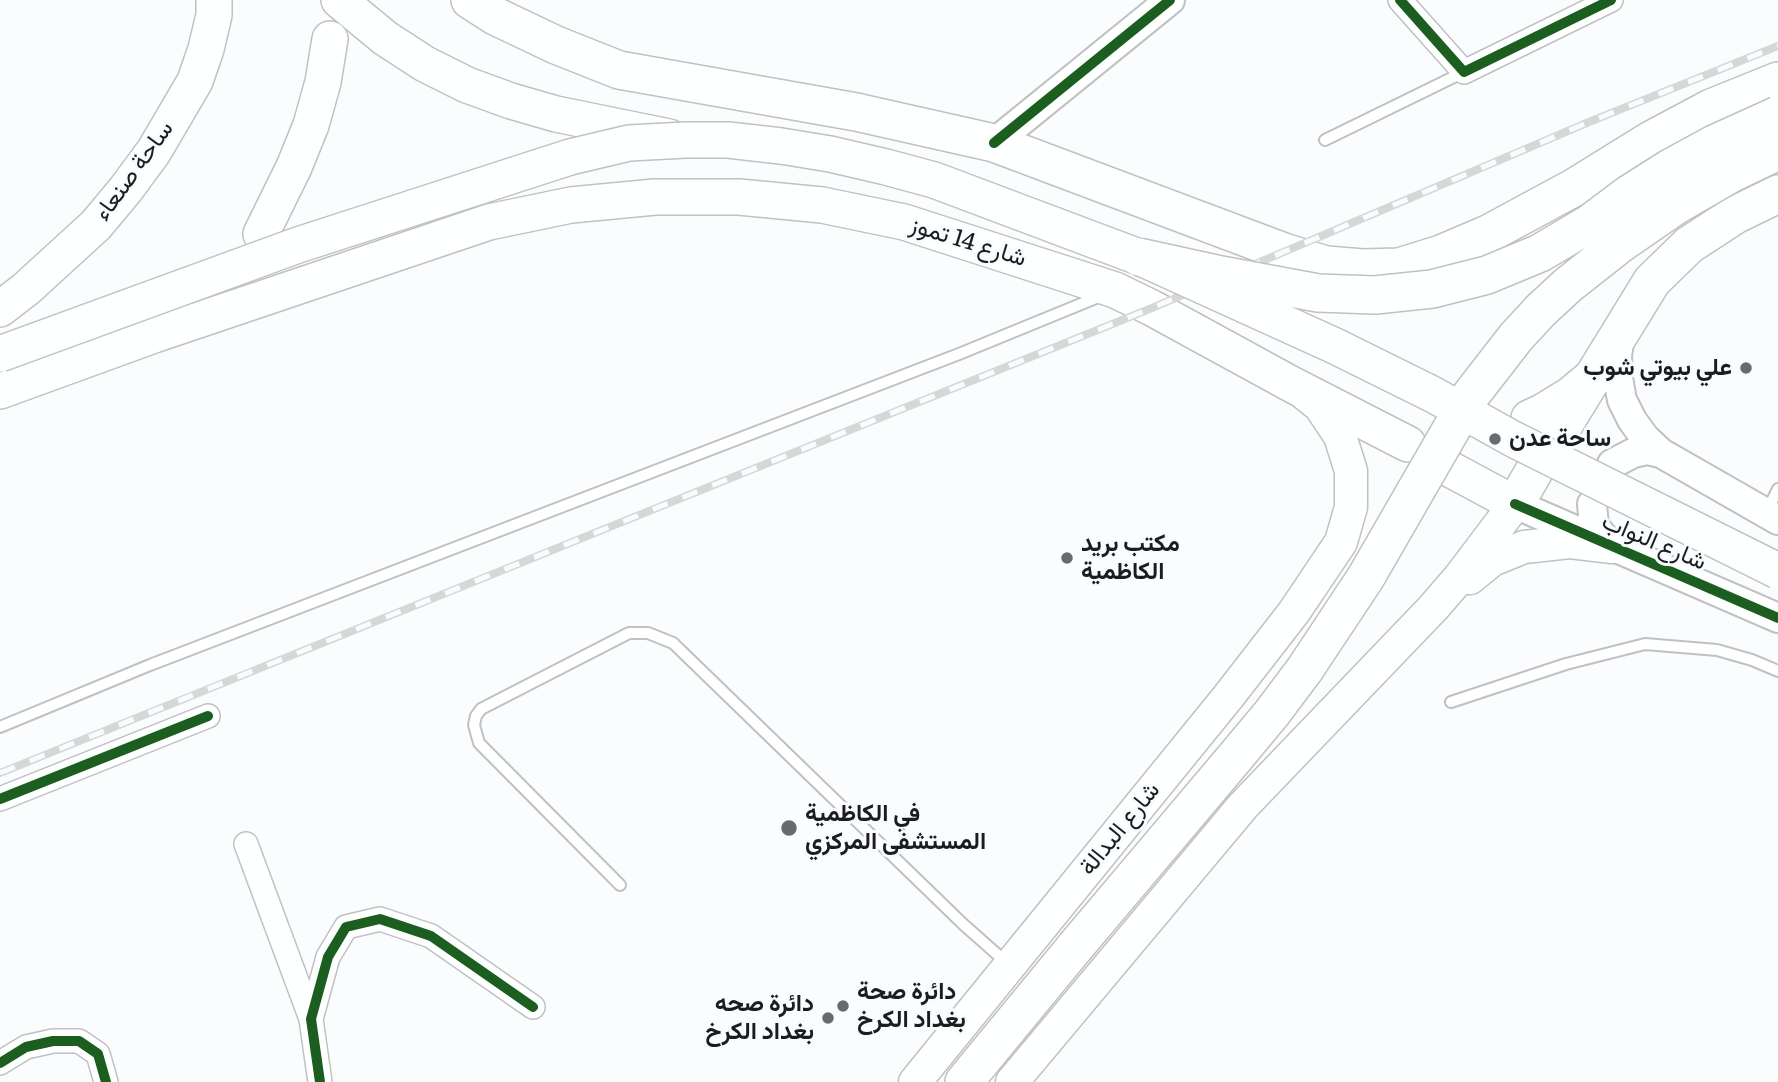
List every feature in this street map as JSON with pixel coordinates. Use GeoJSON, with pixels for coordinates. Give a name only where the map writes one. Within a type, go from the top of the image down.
{"type":"FeatureCollection","features":[{"type":"Feature","properties":{"kind":"highway"},"geometry":{"type":"LineString","coordinates":[[470,0],[495,16],[556,45],[619,70],[856,111],[994,144],[1284,251],[1326,265],[1363,268],[1399,267],[1441,254],[1488,234],[1711,108],[1778,81]]}},
{"type":"Feature","properties":{"kind":"highway"},"geometry":{"type":"LineString","coordinates":[[1139,257],[1318,293],[1375,295],[1432,289],[1487,275],[1540,253],[1589,224],[1670,168],[1714,144],[1778,115]]}},
{"type":"Feature","properties":{"kind":"highway"},"geometry":{"type":"LineString","coordinates":[[964,1082],[1306,669],[1374,566],[1471,395],[1516,337],[1568,285],[1620,244],[1675,206],[1732,173],[1778,151]]}},
{"type":"Feature","properties":{"kind":"highway"},"geometry":{"type":"LineString","coordinates":[[1543,426],[1594,375],[1652,281],[1689,245],[1735,215],[1778,194]]}},
{"type":"Feature","properties":{"kind":"highway"},"geometry":{"type":"LineString","coordinates":[[1515,505],[1533,473]]}},
{"type":"Feature","properties":{"kind":"main road","name":"ساحة صنعاء"},"geometry":{"type":"LineString","coordinates":[[0,309],[96,225],[154,151],[195,81],[214,15],[214,0]]}},
{"type":"Feature","properties":{"kind":"main road"},"geometry":{"type":"LineString","coordinates":[[339,0],[385,38],[425,64],[467,85],[556,114],[686,140]]}},
{"type":"Feature","properties":{"kind":"main road"},"geometry":{"type":"LineString","coordinates":[[261,234],[311,125],[323,82],[330,39]]}},
{"type":"Feature","properties":{"kind":"main road"},"geometry":{"type":"LineString","coordinates":[[0,354],[298,245],[570,157],[629,144],[686,140],[728,140],[781,146],[830,154],[934,180],[1139,257],[1335,346],[1432,394],[1513,439],[1778,571]]}},
{"type":"Feature","properties":{"kind":"main road","name":"شارع 14 تموز"},"geometry":{"type":"LineString","coordinates":[[154,335],[489,222],[571,205],[655,197],[739,197],[822,205],[904,222],[1115,290],[1291,384],[1402,438]]}},
{"type":"Feature","properties":{"kind":"main road"},"geometry":{"type":"LineString","coordinates":[[0,391],[154,335],[186,318],[209,300]]}},
{"type":"Feature","properties":{"kind":"main road","name":"شارع البدالة"},"geometry":{"type":"LineString","coordinates":[[915,1082],[1228,696],[1294,612],[1341,542],[1351,507],[1351,471],[1340,436],[1320,406],[1291,384]]}},
{"type":"Feature","properties":{"kind":"main road"},"geometry":{"type":"LineString","coordinates":[[1012,1082],[1243,806],[1433,608],[1459,579],[1515,505],[1448,468]]}},
{"type":"Feature","properties":{"kind":"main road"},"geometry":{"type":"LineString","coordinates":[[1433,608],[1492,560],[1524,547],[1570,542],[1612,547]]}},
{"type":"Feature","properties":{"kind":"street"},"geometry":{"type":"LineString","coordinates":[[994,144],[1170,0]]}},
{"type":"Feature","properties":{"kind":"street"},"geometry":{"type":"LineString","coordinates":[[1400,0],[1464,72],[1606,1]]}},
{"type":"Feature","properties":{"kind":"street"},"geometry":{"type":"LineString","coordinates":[[1620,334],[1616,356],[1622,400],[1645,438],[1661,453]]}},
{"type":"Feature","properties":{"kind":"street"},"geometry":{"type":"LineString","coordinates":[[1612,464],[1633,453],[1647,450],[1661,453],[1774,507]]}},
{"type":"Feature","properties":{"kind":"street"},"geometry":{"type":"LineString","coordinates":[[1592,504],[1594,526],[1612,547]]}},
{"type":"Feature","properties":{"kind":"street","name":"شارع النواب"},"geometry":{"type":"LineString","coordinates":[[1515,505],[1778,618]]}},
{"type":"Feature","properties":{"kind":"street"},"geometry":{"type":"LineString","coordinates":[[0,799],[208,716]]}},
{"type":"Feature","properties":{"kind":"street"},"geometry":{"type":"LineString","coordinates":[[246,844],[311,1019],[320,1082]]}},
{"type":"Feature","properties":{"kind":"street"},"geometry":{"type":"LineString","coordinates":[[311,1019],[327,957],[346,927],[380,919],[431,936],[533,1007]]}},
{"type":"Feature","properties":{"kind":"street"},"geometry":{"type":"LineString","coordinates":[[0,1063],[26,1047],[53,1041],[79,1041],[98,1054],[106,1082]]}},
{"type":"Feature","properties":{"kind":"lane"},"geometry":{"type":"LineString","coordinates":[[1325,140],[1464,72]]}},
{"type":"Feature","properties":{"kind":"lane"},"geometry":{"type":"LineString","coordinates":[[0,727],[150,665],[960,354],[1115,290]]}},
{"type":"Feature","properties":{"kind":"lane"},"geometry":{"type":"LineString","coordinates":[[620,885],[479,743],[474,725],[481,709],[629,633],[648,633],[673,643],[1009,965]]}},
{"type":"Feature","properties":{"kind":"lane"},"geometry":{"type":"LineString","coordinates":[[1451,702],[1566,664],[1645,644],[1717,650],[1778,671]]}},
{"type":"Feature","properties":{"kind":"railway"},"geometry":{"type":"LineString","coordinates":[[0,773],[1152,308],[1589,122],[1778,46]]}},
{"type":"Feature","properties":{"kind":"cycle path"},"geometry":{"type":"LineString","coordinates":[[994,143],[1170,0]]}},
{"type":"Feature","properties":{"kind":"cycle path"},"geometry":{"type":"LineString","coordinates":[[1400,0],[1464,72],[1611,0]]}},
{"type":"Feature","properties":{"kind":"cycle path"},"geometry":{"type":"LineString","coordinates":[[1515,504],[1778,618]]}},
{"type":"Feature","properties":{"kind":"cycle path"},"geometry":{"type":"LineString","coordinates":[[0,799],[208,716]]}},
{"type":"Feature","properties":{"kind":"cycle path"},"geometry":{"type":"LineString","coordinates":[[320,1082],[311,1019],[328,957],[346,927],[380,919],[431,936],[533,1007]]}},
{"type":"Feature","properties":{"kind":"cycle path"},"geometry":{"type":"LineString","coordinates":[[0,1063],[26,1047],[53,1041],[79,1041],[98,1054],[106,1082]]}},
{"type":"Feature","properties":{"kind":"place","name":"علي بيوتي شوب"},"geometry":{"type":"Point","coordinates":[1746,368]}},
{"type":"Feature","properties":{"kind":"place","name":"ساحة عدن"},"geometry":{"type":"Point","coordinates":[1495,439]}},
{"type":"Feature","properties":{"kind":"place","name":"مكتب بريد الكاظمية"},"geometry":{"type":"Point","coordinates":[1067,558]}},
{"type":"Feature","properties":{"kind":"place","name":"في الكاظمية المستشفى المركزي"},"geometry":{"type":"Point","coordinates":[789,828]}},
{"type":"Feature","properties":{"kind":"place","name":"دائرة صحة بغداد الكرخ"},"geometry":{"type":"Point","coordinates":[843,1006]}},
{"type":"Feature","properties":{"kind":"place","name":"دائرة صحه بغداد الكرخ"},"geometry":{"type":"Point","coordinates":[828,1018]}}]}
